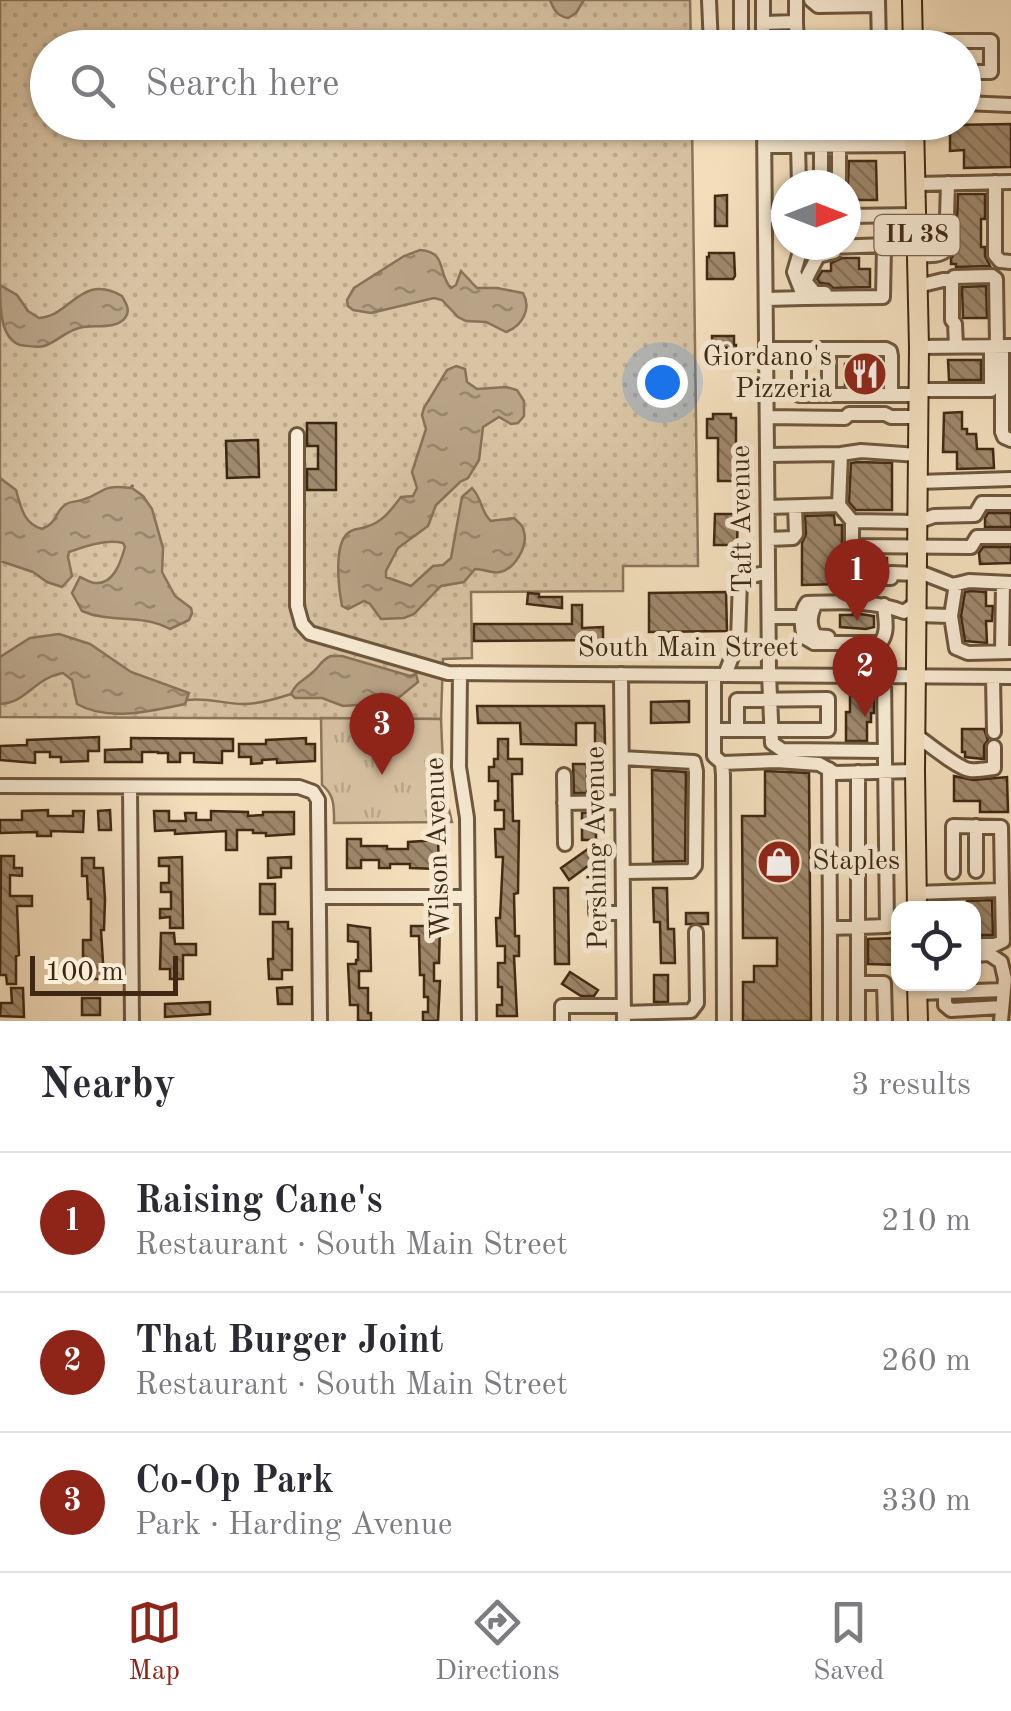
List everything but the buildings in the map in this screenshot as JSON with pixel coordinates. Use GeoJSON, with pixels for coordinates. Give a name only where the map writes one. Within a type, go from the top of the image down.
{"type":"FeatureCollection","features":[{"type":"Feature","properties":{"kind":"main road"},"geometry":{"type":"LineString","coordinates":[[912,0],[912,30]]}},
{"type":"Feature","properties":{"kind":"main road","name":"IL 38"},"geometry":{"type":"LineString","coordinates":[[915,140],[919,347],[916,901]]}},
{"type":"Feature","properties":{"kind":"main road"},"geometry":{"type":"LineString","coordinates":[[917,991],[918,1021]]}},
{"type":"Feature","properties":{"kind":"street"},"geometry":{"type":"LineString","coordinates":[[709,0],[710,30]]}},
{"type":"Feature","properties":{"kind":"street"},"geometry":{"type":"LineString","coordinates":[[741,0],[741,30]]}},
{"type":"Feature","properties":{"kind":"street"},"geometry":{"type":"LineString","coordinates":[[763,0],[763,30]]}},
{"type":"Feature","properties":{"kind":"street"},"geometry":{"type":"LineString","coordinates":[[796,0],[796,30]]}},
{"type":"Feature","properties":{"kind":"street"},"geometry":{"type":"LineString","coordinates":[[810,0],[818,6],[878,3],[879,30]]}},
{"type":"Feature","properties":{"kind":"street"},"geometry":{"type":"LineString","coordinates":[[763,22],[796,22]]}},
{"type":"Feature","properties":{"kind":"street"},"geometry":{"type":"LineString","coordinates":[[981,41],[991,40],[991,72],[981,72]]}},
{"type":"Feature","properties":{"kind":"street"},"geometry":{"type":"LineString","coordinates":[[981,104],[1011,105]]}},
{"type":"Feature","properties":{"kind":"street","name":"Taft Avenue"},"geometry":{"type":"LineString","coordinates":[[764,140],[772,730]]}},
{"type":"Feature","properties":{"kind":"street"},"geometry":{"type":"LineString","coordinates":[[764,146],[915,144]]}},
{"type":"Feature","properties":{"kind":"street"},"geometry":{"type":"LineString","coordinates":[[821,145],[821,170]]}},
{"type":"Feature","properties":{"kind":"street"},"geometry":{"type":"LineString","coordinates":[[839,145],[839,170]]}},
{"type":"Feature","properties":{"kind":"street"},"geometry":{"type":"LineString","coordinates":[[798,146],[798,170]]}},
{"type":"Feature","properties":{"kind":"street"},"geometry":{"type":"LineString","coordinates":[[994,182],[995,255],[1000,261],[1011,262]]}},
{"type":"Feature","properties":{"kind":"street"},"geometry":{"type":"LineString","coordinates":[[916,184],[1011,182]]}},
{"type":"Feature","properties":{"kind":"street"},"geometry":{"type":"LineString","coordinates":[[861,246],[942,254],[946,250],[948,183]]}},
{"type":"Feature","properties":{"kind":"street"},"geometry":{"type":"LineString","coordinates":[[861,216],[916,215]]}},
{"type":"Feature","properties":{"kind":"street"},"geometry":{"type":"LineString","coordinates":[[765,216],[771,216]]}},
{"type":"Feature","properties":{"kind":"street"},"geometry":{"type":"LineString","coordinates":[[883,297],[884,246]]}},
{"type":"Feature","properties":{"kind":"street"},"geometry":{"type":"LineString","coordinates":[[798,260],[794,272],[804,298]]}},
{"type":"Feature","properties":{"kind":"street"},"geometry":{"type":"LineString","coordinates":[[805,260],[800,270],[815,292],[883,297]]}},
{"type":"Feature","properties":{"kind":"street"},"geometry":{"type":"LineString","coordinates":[[956,346],[956,324],[952,320],[954,276],[992,276],[996,279],[1006,436]]}},
{"type":"Feature","properties":{"kind":"street"},"geometry":{"type":"LineString","coordinates":[[918,286],[952,280]]}},
{"type":"Feature","properties":{"kind":"street"},"geometry":{"type":"LineString","coordinates":[[766,300],[883,297]]}},
{"type":"Feature","properties":{"kind":"street"},"geometry":{"type":"LineString","coordinates":[[919,347],[1000,346]]}},
{"type":"Feature","properties":{"kind":"street"},"geometry":{"type":"LineString","coordinates":[[799,349],[799,395],[891,395],[991,390],[1000,346]]}},
{"type":"Feature","properties":{"kind":"street"},"geometry":{"type":"LineString","coordinates":[[766,349],[886,349],[890,351],[891,395]]}},
{"type":"Feature","properties":{"kind":"street"},"geometry":{"type":"LineString","coordinates":[[829,349],[829,395]]}},
{"type":"Feature","properties":{"kind":"street"},"geometry":{"type":"LineString","coordinates":[[767,416],[918,417]]}},
{"type":"Feature","properties":{"kind":"street","name":"South Main Street"},"geometry":{"type":"LineString","coordinates":[[297,435],[297,606],[302,624],[310,633],[432,670],[460,673],[1011,677]]}},
{"type":"Feature","properties":{"kind":"street"},"geometry":{"type":"LineString","coordinates":[[768,455],[861,451],[918,455]]}},
{"type":"Feature","properties":{"kind":"street"},"geometry":{"type":"LineString","coordinates":[[841,454],[839,505],[852,521],[852,546],[971,547],[977,537],[1011,538]]}},
{"type":"Feature","properties":{"kind":"street"},"geometry":{"type":"LineString","coordinates":[[918,482],[1011,480]]}},
{"type":"Feature","properties":{"kind":"street"},"geometry":{"type":"LineString","coordinates":[[852,521],[918,522],[934,516],[975,515],[982,504],[1011,503]]}},
{"type":"Feature","properties":{"kind":"street"},"geometry":{"type":"LineString","coordinates":[[768,507],[839,505]]}},
{"type":"Feature","properties":{"kind":"street"},"geometry":{"type":"LineString","coordinates":[[768,539],[793,538],[795,506]]}},
{"type":"Feature","properties":{"kind":"street"},"geometry":{"type":"LineString","coordinates":[[856,603],[857,560]]}},
{"type":"Feature","properties":{"kind":"street"},"geometry":{"type":"LineString","coordinates":[[724,1021],[714,730],[719,675],[738,640],[740,579],[768,572]]}},
{"type":"Feature","properties":{"kind":"street"},"geometry":{"type":"LineString","coordinates":[[857,578],[917,573],[956,584],[1007,583],[1006,652],[968,653],[956,648],[951,616],[956,584]]}},
{"type":"Feature","properties":{"kind":"street"},"geometry":{"type":"LineString","coordinates":[[886,606],[884,638],[880,643],[814,643],[804,637],[807,604],[886,606],[904,598],[915,609],[951,616]]}},
{"type":"Feature","properties":{"kind":"street"},"geometry":{"type":"LineString","coordinates":[[816,603],[811,620],[816,636],[874,638],[885,630]]}},
{"type":"Feature","properties":{"kind":"street"},"geometry":{"type":"LineString","coordinates":[[769,617],[803,618]]}},
{"type":"Feature","properties":{"kind":"street","name":"Wilson Avenue"},"geometry":{"type":"LineString","coordinates":[[460,673],[459,767],[467,818],[468,1021]]}},
{"type":"Feature","properties":{"kind":"street","name":"Pershing Avenue"},"geometry":{"type":"LineString","coordinates":[[621,674],[624,1013]]}},
{"type":"Feature","properties":{"kind":"street"},"geometry":{"type":"LineString","coordinates":[[884,676],[884,772],[892,901]]}},
{"type":"Feature","properties":{"kind":"street"},"geometry":{"type":"LineString","coordinates":[[994,677],[994,732]]}},
{"type":"Feature","properties":{"kind":"street"},"geometry":{"type":"LineString","coordinates":[[714,730],[737,730],[828,730],[828,699],[737,700],[737,730]]}},
{"type":"Feature","properties":{"kind":"street"},"geometry":{"type":"LineString","coordinates":[[772,730],[772,744],[782,750],[884,751]]}},
{"type":"Feature","properties":{"kind":"street"},"geometry":{"type":"LineString","coordinates":[[916,736],[959,768],[970,770],[994,768],[994,747]]}},
{"type":"Feature","properties":{"kind":"street"},"geometry":{"type":"LineString","coordinates":[[718,760],[818,764],[835,773],[915,769],[947,756]]}},
{"type":"Feature","properties":{"kind":"street"},"geometry":{"type":"LineString","coordinates":[[622,758],[694,762],[696,771],[695,866],[690,871],[623,872]]}},
{"type":"Feature","properties":{"kind":"street"},"geometry":{"type":"LineString","coordinates":[[829,769],[830,1021]]}},
{"type":"Feature","properties":{"kind":"street"},"geometry":{"type":"LineString","coordinates":[[858,772],[858,1021]]}},
{"type":"Feature","properties":{"kind":"street"},"geometry":{"type":"LineString","coordinates":[[564,775],[565,844]]}},
{"type":"Feature","properties":{"kind":"street"},"geometry":{"type":"LineString","coordinates":[[0,786],[299,787],[313,792],[318,800],[320,1021]]}},
{"type":"Feature","properties":{"kind":"street"},"geometry":{"type":"LineString","coordinates":[[130,786],[132,1021]]}},
{"type":"Feature","properties":{"kind":"street"},"geometry":{"type":"LineString","coordinates":[[564,803],[622,802]]}},
{"type":"Feature","properties":{"kind":"street"},"geometry":{"type":"LineString","coordinates":[[953,872],[953,826],[1001,826],[1003,940],[995,945],[981,945]]}},
{"type":"Feature","properties":{"kind":"street"},"geometry":{"type":"LineString","coordinates":[[976,826],[976,871]]}},
{"type":"Feature","properties":{"kind":"street"},"geometry":{"type":"LineString","coordinates":[[916,901],[1002,890]]}},
{"type":"Feature","properties":{"kind":"street"},"geometry":{"type":"LineString","coordinates":[[319,897],[468,897]]}},
{"type":"Feature","properties":{"kind":"street"},"geometry":{"type":"LineString","coordinates":[[596,897],[596,913],[623,913]]}},
{"type":"Feature","properties":{"kind":"street"},"geometry":{"type":"LineString","coordinates":[[830,928],[891,926]]}},
{"type":"Feature","properties":{"kind":"street"},"geometry":{"type":"LineString","coordinates":[[562,1021],[562,1006],[624,1013],[691,1011],[698,1002],[696,932]]}},
{"type":"Feature","properties":{"kind":"street"},"geometry":{"type":"LineString","coordinates":[[944,992],[945,1005],[951,1010],[1002,1014],[1005,978],[1001,962],[990,954],[981,954]]}},
{"type":"Feature","properties":{"kind":"street"},"geometry":{"type":"LineString","coordinates":[[858,983],[884,983],[885,1021]]}},
{"type":"Feature","properties":{"kind":"street"},"geometry":{"type":"LineString","coordinates":[[937,991],[1004,990]]}},
{"type":"Feature","properties":{"kind":"green space"},"geometry":{"type":"Polygon","coordinates":[[[0,0],[690,0],[691,30],[30,30],[30,140],[692,140],[698,566],[623,566],[623,591],[471,592],[472,658],[443,659],[441,719],[0,717],[0,0]]]}},
{"type":"Feature","properties":{"kind":"green space"},"geometry":{"type":"Polygon","coordinates":[[[321,718],[441,719],[444,789],[452,822],[334,823],[332,797],[322,785],[321,718]]]}},
{"type":"Feature","properties":{"kind":"water"},"geometry":{"type":"Polygon","coordinates":[[[550,0],[584,0],[568,18],[556,12],[550,0]]]}},
{"type":"Feature","properties":{"kind":"water"},"geometry":{"type":"Polygon","coordinates":[[[420,250],[435,255],[451,288],[461,271],[477,288],[523,293],[526,311],[521,321],[506,332],[486,322],[466,321],[442,300],[434,298],[371,313],[348,306],[354,288],[420,250]]]}},
{"type":"Feature","properties":{"kind":"water"},"geometry":{"type":"Polygon","coordinates":[[[0,285],[17,295],[28,311],[39,318],[50,316],[96,289],[122,296],[128,313],[116,324],[79,328],[44,346],[20,345],[5,329],[0,285]]]}},
{"type":"Feature","properties":{"kind":"water"},"geometry":{"type":"Polygon","coordinates":[[[456,366],[465,369],[467,382],[477,389],[517,390],[524,401],[524,416],[511,424],[499,417],[483,427],[479,460],[468,478],[436,505],[428,526],[398,548],[386,577],[411,586],[433,566],[443,565],[451,558],[462,497],[472,488],[491,521],[514,518],[520,524],[525,538],[522,550],[506,570],[475,569],[464,582],[441,586],[414,614],[404,618],[381,619],[364,601],[348,609],[342,606],[339,589],[341,544],[351,531],[382,519],[401,497],[413,496],[417,488],[412,472],[426,429],[424,408],[447,370],[456,366]]]}},
{"type":"Feature","properties":{"kind":"water"},"geometry":{"type":"Polygon","coordinates":[[[0,478],[16,490],[27,519],[42,529],[67,504],[108,488],[133,485],[152,509],[163,548],[162,572],[175,596],[191,608],[189,620],[170,629],[148,621],[82,611],[72,593],[80,577],[93,583],[107,580],[119,565],[123,543],[89,545],[69,552],[72,576],[62,587],[0,561],[0,478]]]}},
{"type":"Feature","properties":{"kind":"water"},"geometry":{"type":"Polygon","coordinates":[[[59,634],[90,644],[131,672],[189,693],[185,704],[130,713],[102,713],[77,704],[72,680],[63,673],[9,703],[0,704],[0,657],[30,638],[59,634]]]}},
{"type":"Feature","properties":{"kind":"water"},"geometry":{"type":"Polygon","coordinates":[[[331,656],[410,676],[416,674],[418,682],[386,703],[343,706],[322,698],[295,698],[291,694],[295,687],[331,656]]]}},
{"type":"Feature","properties":{"kind":"waterway"},"geometry":{"type":"LineString","coordinates":[[187,700],[249,704],[291,694]]}},
{"type":"Feature","properties":{"kind":"place","name":"Giordano's Pizzeria"},"geometry":{"type":"Point","coordinates":[865,374]}},
{"type":"Feature","properties":{"kind":"place","name":"Raising Cane's"},"geometry":{"type":"Point","coordinates":[857,621]}},
{"type":"Feature","properties":{"kind":"place","name":"That Burger Joint"},"geometry":{"type":"Point","coordinates":[865,717]}},
{"type":"Feature","properties":{"kind":"place","name":"Co-Op Park"},"geometry":{"type":"Point","coordinates":[382,775]}},
{"type":"Feature","properties":{"kind":"place","name":"Staples"},"geometry":{"type":"Point","coordinates":[779,862]}}]}
